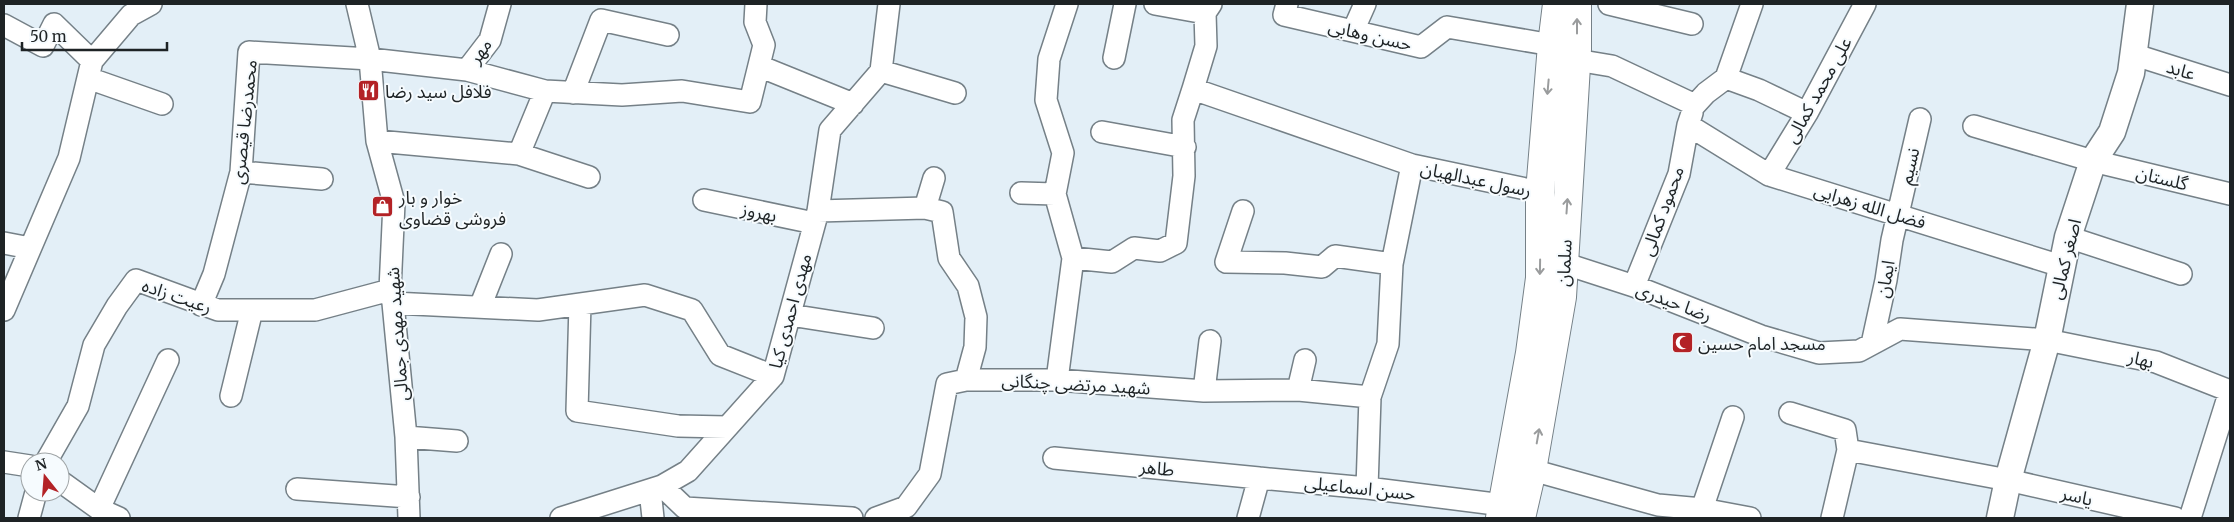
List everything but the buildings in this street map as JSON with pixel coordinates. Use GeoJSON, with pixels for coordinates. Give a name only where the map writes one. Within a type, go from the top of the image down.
{"type":"FeatureCollection","features":[{"type":"Feature","properties":{"kind":"main road","name":"سلمان"},"geometry":{"type":"LineString","coordinates":[[1508,514],[1540,278],[1540,192],[1557,4]]}},
{"type":"Feature","properties":{"kind":"main road","name":"سلمان"},"geometry":{"type":"LineString","coordinates":[[1508,514],[1532,470],[1562,297],[1576,60],[1577,4]]}},
{"type":"Feature","properties":{"kind":"street"},"geometry":{"type":"LineString","coordinates":[[4,310],[69,158],[90,69],[131,15],[151,4]]}},
{"type":"Feature","properties":{"kind":"street","name":"شهید مهدی جمالی"},"geometry":{"type":"LineString","coordinates":[[357,4],[370,59],[377,141],[394,203],[392,296],[406,437],[409,518]]}},
{"type":"Feature","properties":{"kind":"street","name":"مهر"},"geometry":{"type":"LineString","coordinates":[[467,70],[490,40],[500,4]]}},
{"type":"Feature","properties":{"kind":"street"},"geometry":{"type":"LineString","coordinates":[[370,59],[467,70],[545,91],[622,95],[682,91],[750,102],[764,45],[755,22],[756,4]]}},
{"type":"Feature","properties":{"kind":"street"},"geometry":{"type":"LineString","coordinates":[[889,4],[881,72],[955,93]]}},
{"type":"Feature","properties":{"kind":"street"},"geometry":{"type":"LineString","coordinates":[[1056,380],[1072,258],[1055,194],[1063,153],[1046,100],[1049,59],[1067,4]]}},
{"type":"Feature","properties":{"kind":"street"},"geometry":{"type":"LineString","coordinates":[[1114,58],[1125,4]]}},
{"type":"Feature","properties":{"kind":"street"},"geometry":{"type":"LineString","coordinates":[[1072,258],[1112,262],[1134,248],[1160,251],[1176,244],[1184,176],[1184,120],[1206,46],[1208,8],[1155,4]]}},
{"type":"Feature","properties":{"kind":"street","name":"حسن وهابی"},"geometry":{"type":"LineString","coordinates":[[1287,4],[1284,15],[1421,48],[1447,28],[1552,45]]}},
{"type":"Feature","properties":{"kind":"street"},"geometry":{"type":"LineString","coordinates":[[1353,31],[1365,4]]}},
{"type":"Feature","properties":{"kind":"street"},"geometry":{"type":"LineString","coordinates":[[1609,4],[1692,24]]}},
{"type":"Feature","properties":{"kind":"street"},"geometry":{"type":"LineString","coordinates":[[1576,60],[1612,66],[1695,105],[1706,93],[1726,78],[1752,4]]}},
{"type":"Feature","properties":{"kind":"street","name":"علی محمد کمالی"},"geometry":{"type":"LineString","coordinates":[[1769,175],[1807,113],[1865,4]]}},
{"type":"Feature","properties":{"kind":"street","name":"اصغر کمالی"},"geometry":{"type":"LineString","coordinates":[[2000,518],[2008,480],[2047,340],[2068,237],[2093,161],[2112,132],[2131,73],[2140,4]]}},
{"type":"Feature","properties":{"kind":"street"},"geometry":{"type":"LineString","coordinates":[[573,93],[601,20],[668,35]]}},
{"type":"Feature","properties":{"kind":"street"},"geometry":{"type":"LineString","coordinates":[[4,25],[43,46],[54,24],[90,69],[162,104]]}},
{"type":"Feature","properties":{"kind":"street","name":"محمدرضا قیصری"},"geometry":{"type":"LineString","coordinates":[[201,305],[214,274],[241,172],[249,52],[370,59]]}},
{"type":"Feature","properties":{"kind":"street","name":"عابد"},"geometry":{"type":"LineString","coordinates":[[2132,54],[2230,85]]}},
{"type":"Feature","properties":{"kind":"street"},"geometry":{"type":"LineString","coordinates":[[759,66],[853,104]]}},
{"type":"Feature","properties":{"kind":"street","name":"مهدی احمدی کیا"},"geometry":{"type":"LineString","coordinates":[[561,518],[581,515],[656,488],[688,471],[773,376],[816,217],[830,130],[881,72]]}},
{"type":"Feature","properties":{"kind":"street"},"geometry":{"type":"LineString","coordinates":[[1726,78],[1759,90],[1807,113]]}},
{"type":"Feature","properties":{"kind":"street","name":"رسول عبدالهیان"},"geometry":{"type":"LineString","coordinates":[[1194,89],[1412,165],[1540,192]]}},
{"type":"Feature","properties":{"kind":"street"},"geometry":{"type":"LineString","coordinates":[[519,154],[545,91]]}},
{"type":"Feature","properties":{"kind":"street","name":"محمود کمالی"},"geometry":{"type":"LineString","coordinates":[[1634,286],[1679,174],[1688,126],[1695,105]]}},
{"type":"Feature","properties":{"kind":"street","name":"نسیم"},"geometry":{"type":"LineString","coordinates":[[1897,214],[1920,119]]}},
{"type":"Feature","properties":{"kind":"street","name":"فضل الله زهرایی"},"geometry":{"type":"LineString","coordinates":[[1688,126],[1769,175],[2061,266]]}},
{"type":"Feature","properties":{"kind":"street","name":"گلستان"},"geometry":{"type":"LineString","coordinates":[[1974,126],[2093,161],[2230,194]]}},
{"type":"Feature","properties":{"kind":"street"},"geometry":{"type":"LineString","coordinates":[[1102,132],[1185,147]]}},
{"type":"Feature","properties":{"kind":"street"},"geometry":{"type":"LineString","coordinates":[[377,141],[519,154],[589,177]]}},
{"type":"Feature","properties":{"kind":"street"},"geometry":{"type":"LineString","coordinates":[[1367,488],[1370,397],[1388,344],[1392,264],[1412,165]]}},
{"type":"Feature","properties":{"kind":"street"},"geometry":{"type":"LineString","coordinates":[[241,172],[322,179]]}},
{"type":"Feature","properties":{"kind":"street"},"geometry":{"type":"LineString","coordinates":[[934,178],[925,208],[942,212],[949,258],[968,286],[976,317],[975,347],[966,380]]}},
{"type":"Feature","properties":{"kind":"street"},"geometry":{"type":"LineString","coordinates":[[1021,193],[1055,194]]}},
{"type":"Feature","properties":{"kind":"street","name":"بهروز"},"geometry":{"type":"LineString","coordinates":[[704,200],[816,217],[925,208]]}},
{"type":"Feature","properties":{"kind":"street"},"geometry":{"type":"LineString","coordinates":[[1243,211],[1226,262],[1285,263],[1322,267],[1335,256],[1392,264]]}},
{"type":"Feature","properties":{"kind":"street","name":"ایمان"},"geometry":{"type":"LineString","coordinates":[[1872,344],[1897,214]]}},
{"type":"Feature","properties":{"kind":"street"},"geometry":{"type":"LineString","coordinates":[[2068,237],[2181,274]]}},
{"type":"Feature","properties":{"kind":"street"},"geometry":{"type":"LineString","coordinates":[[4,243],[30,248]]}},
{"type":"Feature","properties":{"kind":"street"},"geometry":{"type":"LineString","coordinates":[[480,307],[501,254]]}},
{"type":"Feature","properties":{"kind":"street","name":"رضا حیدری"},"geometry":{"type":"LineString","coordinates":[[1563,263],[1634,286],[1761,336],[1818,353],[1859,351],[1900,328],[2047,340]]}},
{"type":"Feature","properties":{"kind":"street","name":"رعیت زاده"},"geometry":{"type":"LineString","coordinates":[[52,452],[78,406],[94,345],[117,306],[136,280],[218,310],[315,310],[392,296],[480,307],[538,310],[645,295],[692,310],[720,355],[773,376]]}},
{"type":"Feature","properties":{"kind":"street"},"geometry":{"type":"LineString","coordinates":[[580,304],[577,411],[678,426],[728,427]]}},
{"type":"Feature","properties":{"kind":"street"},"geometry":{"type":"LineString","coordinates":[[231,396],[252,310]]}},
{"type":"Feature","properties":{"kind":"street"},"geometry":{"type":"LineString","coordinates":[[790,315],[873,328]]}},
{"type":"Feature","properties":{"kind":"street","name":"بهار"},"geometry":{"type":"LineString","coordinates":[[2047,340],[2156,362],[2230,391]]}},
{"type":"Feature","properties":{"kind":"street"},"geometry":{"type":"LineString","coordinates":[[1204,391],[1210,341]]}},
{"type":"Feature","properties":{"kind":"street"},"geometry":{"type":"LineString","coordinates":[[99,509],[168,360]]}},
{"type":"Feature","properties":{"kind":"street"},"geometry":{"type":"LineString","coordinates":[[1298,390],[1305,360]]}},
{"type":"Feature","properties":{"kind":"street","name":"شهید مرتضی چنگانی"},"geometry":{"type":"LineString","coordinates":[[876,518],[906,507],[930,474],[946,384],[966,380],[1056,380],[1204,391],[1298,390],[1370,397]]}},
{"type":"Feature","properties":{"kind":"street"},"geometry":{"type":"LineString","coordinates":[[2190,518],[2230,391]]}},
{"type":"Feature","properties":{"kind":"street"},"geometry":{"type":"LineString","coordinates":[[1790,413],[1845,430],[1848,450],[1832,518]]}},
{"type":"Feature","properties":{"kind":"street"},"geometry":{"type":"LineString","coordinates":[[1693,512],[1733,418]]}},
{"type":"Feature","properties":{"kind":"street"},"geometry":{"type":"LineString","coordinates":[[406,437],[457,441]]}},
{"type":"Feature","properties":{"kind":"street","name":"یاسر"},"geometry":{"type":"LineString","coordinates":[[1848,450],[2008,480],[2165,517]]}},
{"type":"Feature","properties":{"kind":"street","name":"طاهر"},"geometry":{"type":"LineString","coordinates":[[1054,458],[1259,478]]}},
{"type":"Feature","properties":{"kind":"street"},"geometry":{"type":"LineString","coordinates":[[4,462],[20,464]]}},
{"type":"Feature","properties":{"kind":"street"},"geometry":{"type":"LineString","coordinates":[[1532,470],[1658,505],[1693,512],[1750,518]]}},
{"type":"Feature","properties":{"kind":"street"},"geometry":{"type":"LineString","coordinates":[[1248,518],[1259,478]]}},
{"type":"Feature","properties":{"kind":"street","name":"حسن اسماعیلی"},"geometry":{"type":"LineString","coordinates":[[1259,478],[1367,488],[1508,514]]}},
{"type":"Feature","properties":{"kind":"street"},"geometry":{"type":"LineString","coordinates":[[70,488],[99,509],[119,518]]}},
{"type":"Feature","properties":{"kind":"street"},"geometry":{"type":"LineString","coordinates":[[653,518],[656,488],[685,508],[852,518]]}},
{"type":"Feature","properties":{"kind":"street"},"geometry":{"type":"LineString","coordinates":[[297,489],[409,497]]}},
{"type":"Feature","properties":{"kind":"street"},"geometry":{"type":"LineString","coordinates":[[29,518],[33,502]]}},
{"type":"Feature","properties":{"kind":"place","name":"فلافل سید رضا"},"geometry":{"type":"Point","coordinates":[369,91]}},
{"type":"Feature","properties":{"kind":"place","name":"خوار و بار فروشی قضاوی"},"geometry":{"type":"Point","coordinates":[383,207]}},
{"type":"Feature","properties":{"kind":"place","name":"مسجد امام حسین"},"geometry":{"type":"Point","coordinates":[1682,343]}}]}
